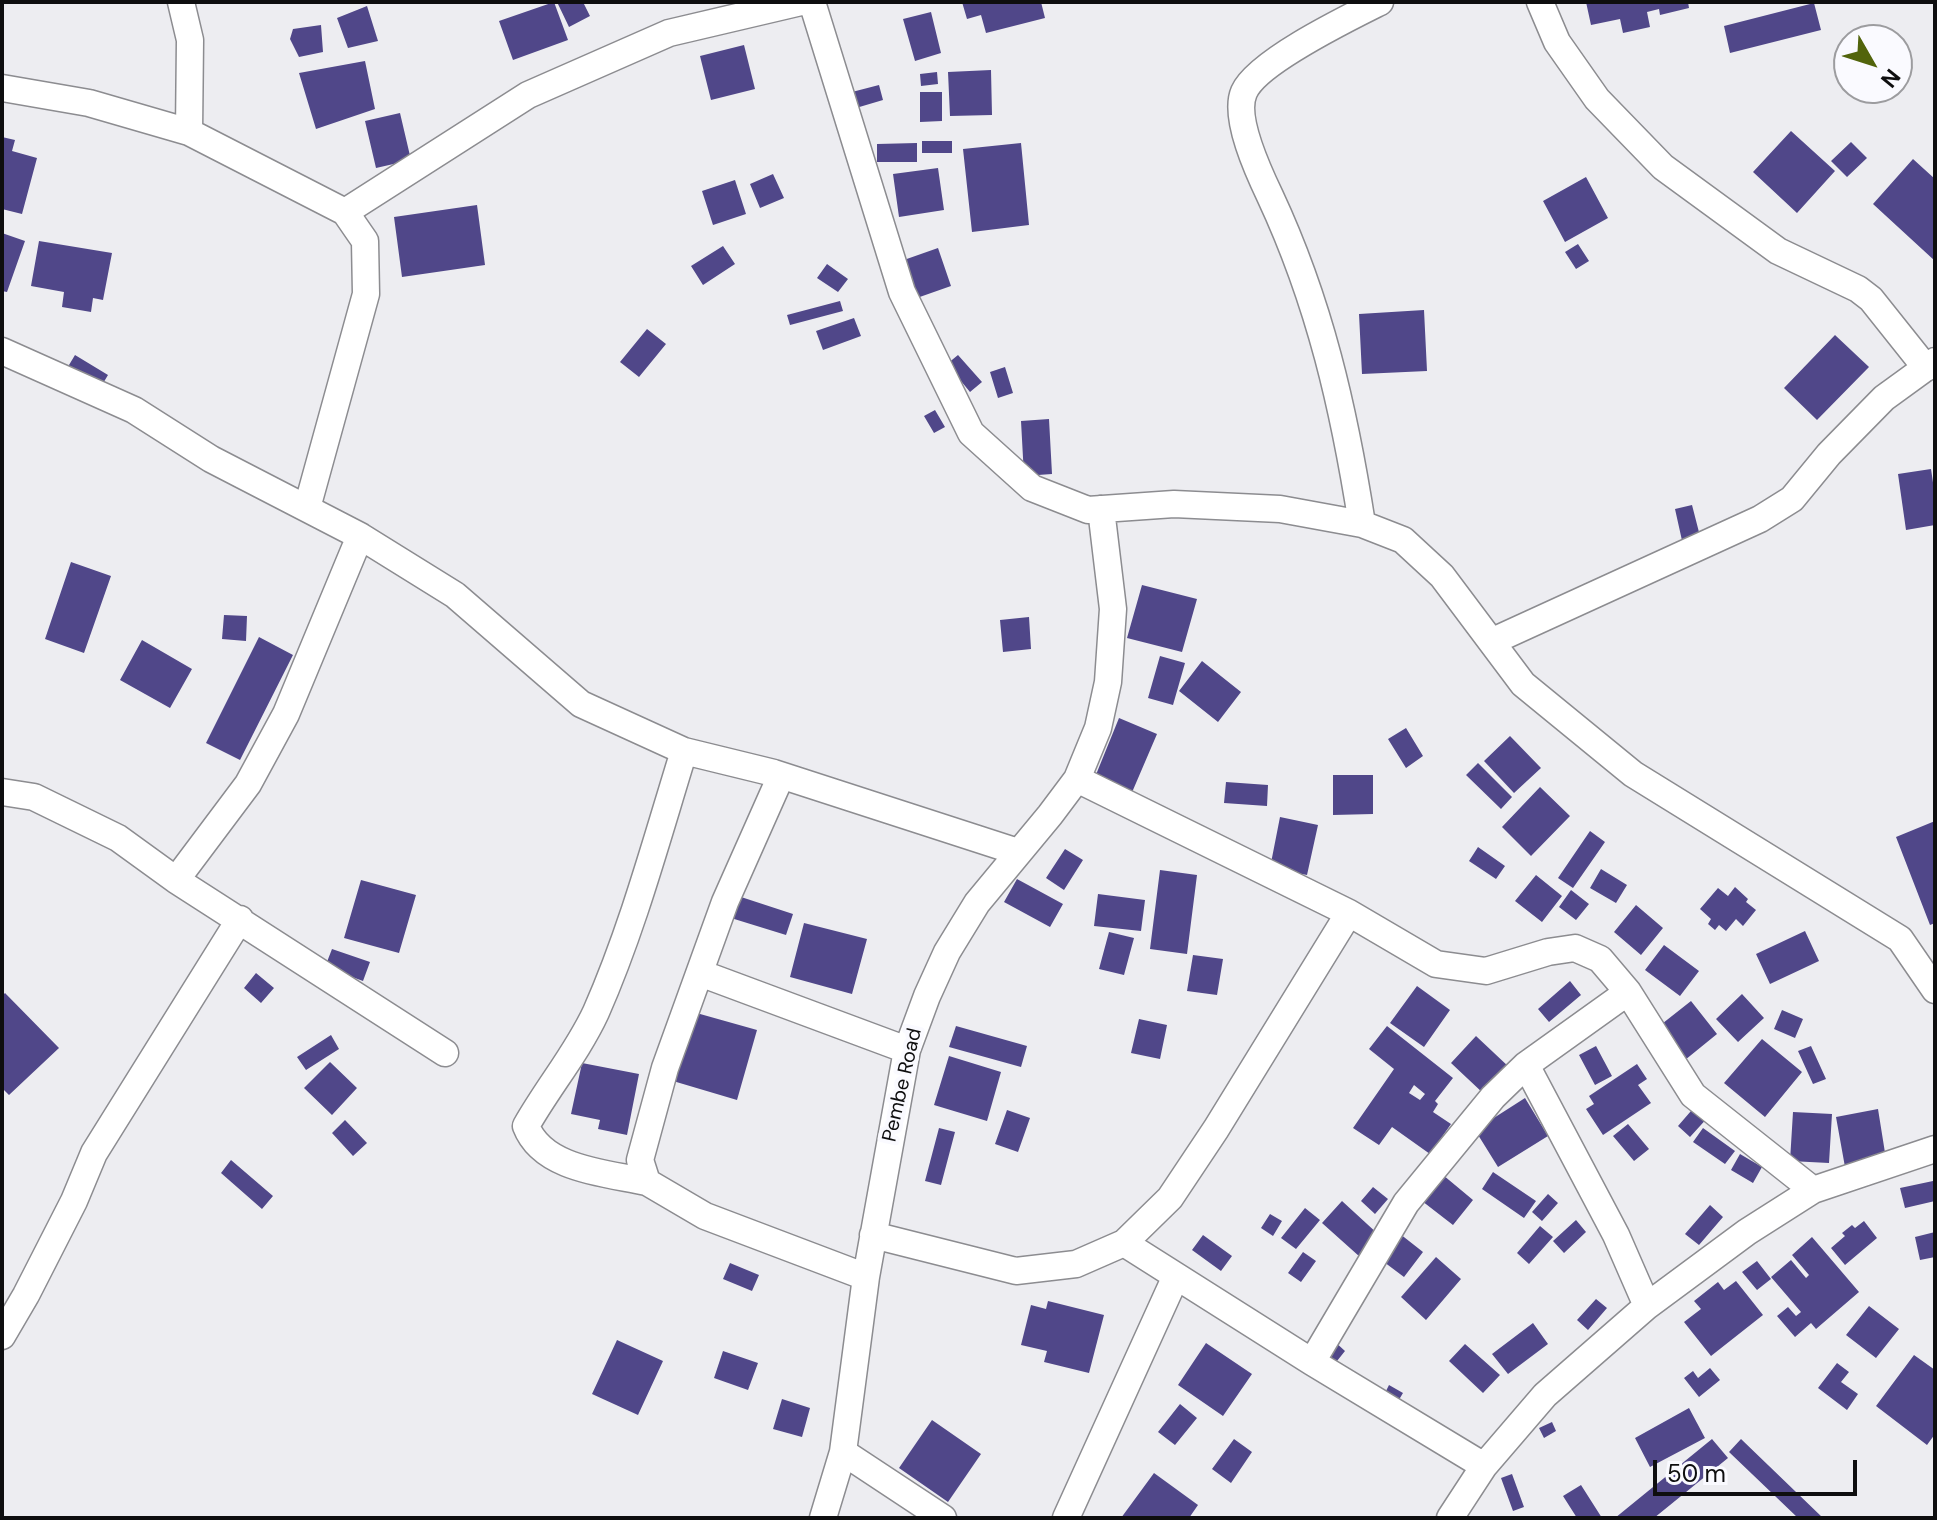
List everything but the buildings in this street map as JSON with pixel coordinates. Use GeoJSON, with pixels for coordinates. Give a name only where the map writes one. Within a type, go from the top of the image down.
{"type":"FeatureCollection","features":[{"type":"Feature","properties":{"kind":"street"},"geometry":{"type":"LineString","coordinates":[[181,2],[190,40],[189,132]]}},
{"type":"Feature","properties":{"kind":"street"},"geometry":{"type":"LineString","coordinates":[[345,212],[528,95],[669,33],[801,2]]}},
{"type":"Feature","properties":{"kind":"street"},"geometry":{"type":"LineString","coordinates":[[812,2],[902,292],[971,433],[1032,488],[1088,510],[1174,504],[1280,509],[1362,524],[1403,540],[1442,576],[1523,684],[1633,774],[1900,939],[1935,990]]}},
{"type":"Feature","properties":{"kind":"street"},"geometry":{"type":"LineString","coordinates":[[1362,524],[1346,425],[1329,357],[1291,242],[1251,157],[1243,119],[1243,93],[1259,70],[1380,2]]}},
{"type":"Feature","properties":{"kind":"street"},"geometry":{"type":"LineString","coordinates":[[1493,641],[1771,512],[1792,499],[1829,454],[1884,398],[1930,364],[1871,299],[1858,289],[1778,251],[1663,167],[1597,99],[1557,42],[1540,2]]}},
{"type":"Feature","properties":{"kind":"street"},"geometry":{"type":"LineString","coordinates":[[2,88],[89,103],[189,132],[345,212],[365,241],[366,294],[307,508]]}},
{"type":"Feature","properties":{"kind":"street"},"geometry":{"type":"LineString","coordinates":[[2,351],[134,410],[211,459],[360,536],[455,595],[581,704],[684,751],[781,776],[1018,852]]}},
{"type":"Feature","properties":{"kind":"street","name":"Pembe Road"},"geometry":{"type":"LineString","coordinates":[[823,1518],[843,1452],[866,1277],[907,1050],[947,952],[977,903],[1077,779],[1098,728],[1108,682],[1113,609],[1101,509]]}},
{"type":"Feature","properties":{"kind":"street"},"geometry":{"type":"LineString","coordinates":[[176,880],[248,784],[286,714],[360,536]]}},
{"type":"Feature","properties":{"kind":"street"},"geometry":{"type":"LineString","coordinates":[[684,751],[635,910],[595,1012],[566,1067],[542,1097],[526,1126],[531,1140],[560,1162],[647,1182],[705,1216],[866,1277]]}},
{"type":"Feature","properties":{"kind":"street"},"geometry":{"type":"LineString","coordinates":[[647,1182],[640,1160],[665,1068],[725,902],[781,776]]}},
{"type":"Feature","properties":{"kind":"street"},"geometry":{"type":"LineString","coordinates":[[1077,779],[1349,913],[1436,964],[1486,971],[1548,952],[1575,948],[1600,959],[1628,992],[1693,1095],[1813,1190]]}},
{"type":"Feature","properties":{"kind":"street"},"geometry":{"type":"LineString","coordinates":[[2,792],[34,797],[118,838],[176,880],[445,1053]]}},
{"type":"Feature","properties":{"kind":"street"},"geometry":{"type":"LineString","coordinates":[[873,1235],[1016,1271],[1076,1264],[1124,1243],[1170,1198],[1248,1079],[1349,913]]}},
{"type":"Feature","properties":{"kind":"street"},"geometry":{"type":"LineString","coordinates":[[2,1336],[67,1214],[94,1153],[240,919]]}},
{"type":"Feature","properties":{"kind":"street"},"geometry":{"type":"LineString","coordinates":[[700,973],[907,1050]]}},
{"type":"Feature","properties":{"kind":"street"},"geometry":{"type":"LineString","coordinates":[[1312,1362],[1406,1203],[1493,1097],[1526,1065],[1628,992]]}},
{"type":"Feature","properties":{"kind":"street"},"geometry":{"type":"LineString","coordinates":[[1526,1065],[1616,1235],[1647,1306]]}},
{"type":"Feature","properties":{"kind":"street"},"geometry":{"type":"LineString","coordinates":[[1450,1518],[1484,1466],[1545,1395],[1647,1306],[1747,1232],[1813,1190],[1935,1149]]}},
{"type":"Feature","properties":{"kind":"street"},"geometry":{"type":"LineString","coordinates":[[1124,1243],[1484,1466]]}},
{"type":"Feature","properties":{"kind":"street"},"geometry":{"type":"LineString","coordinates":[[1066,1518],[1176,1276]]}},
{"type":"Feature","properties":{"kind":"street"},"geometry":{"type":"LineString","coordinates":[[843,1452],[943,1518]]}}]}
